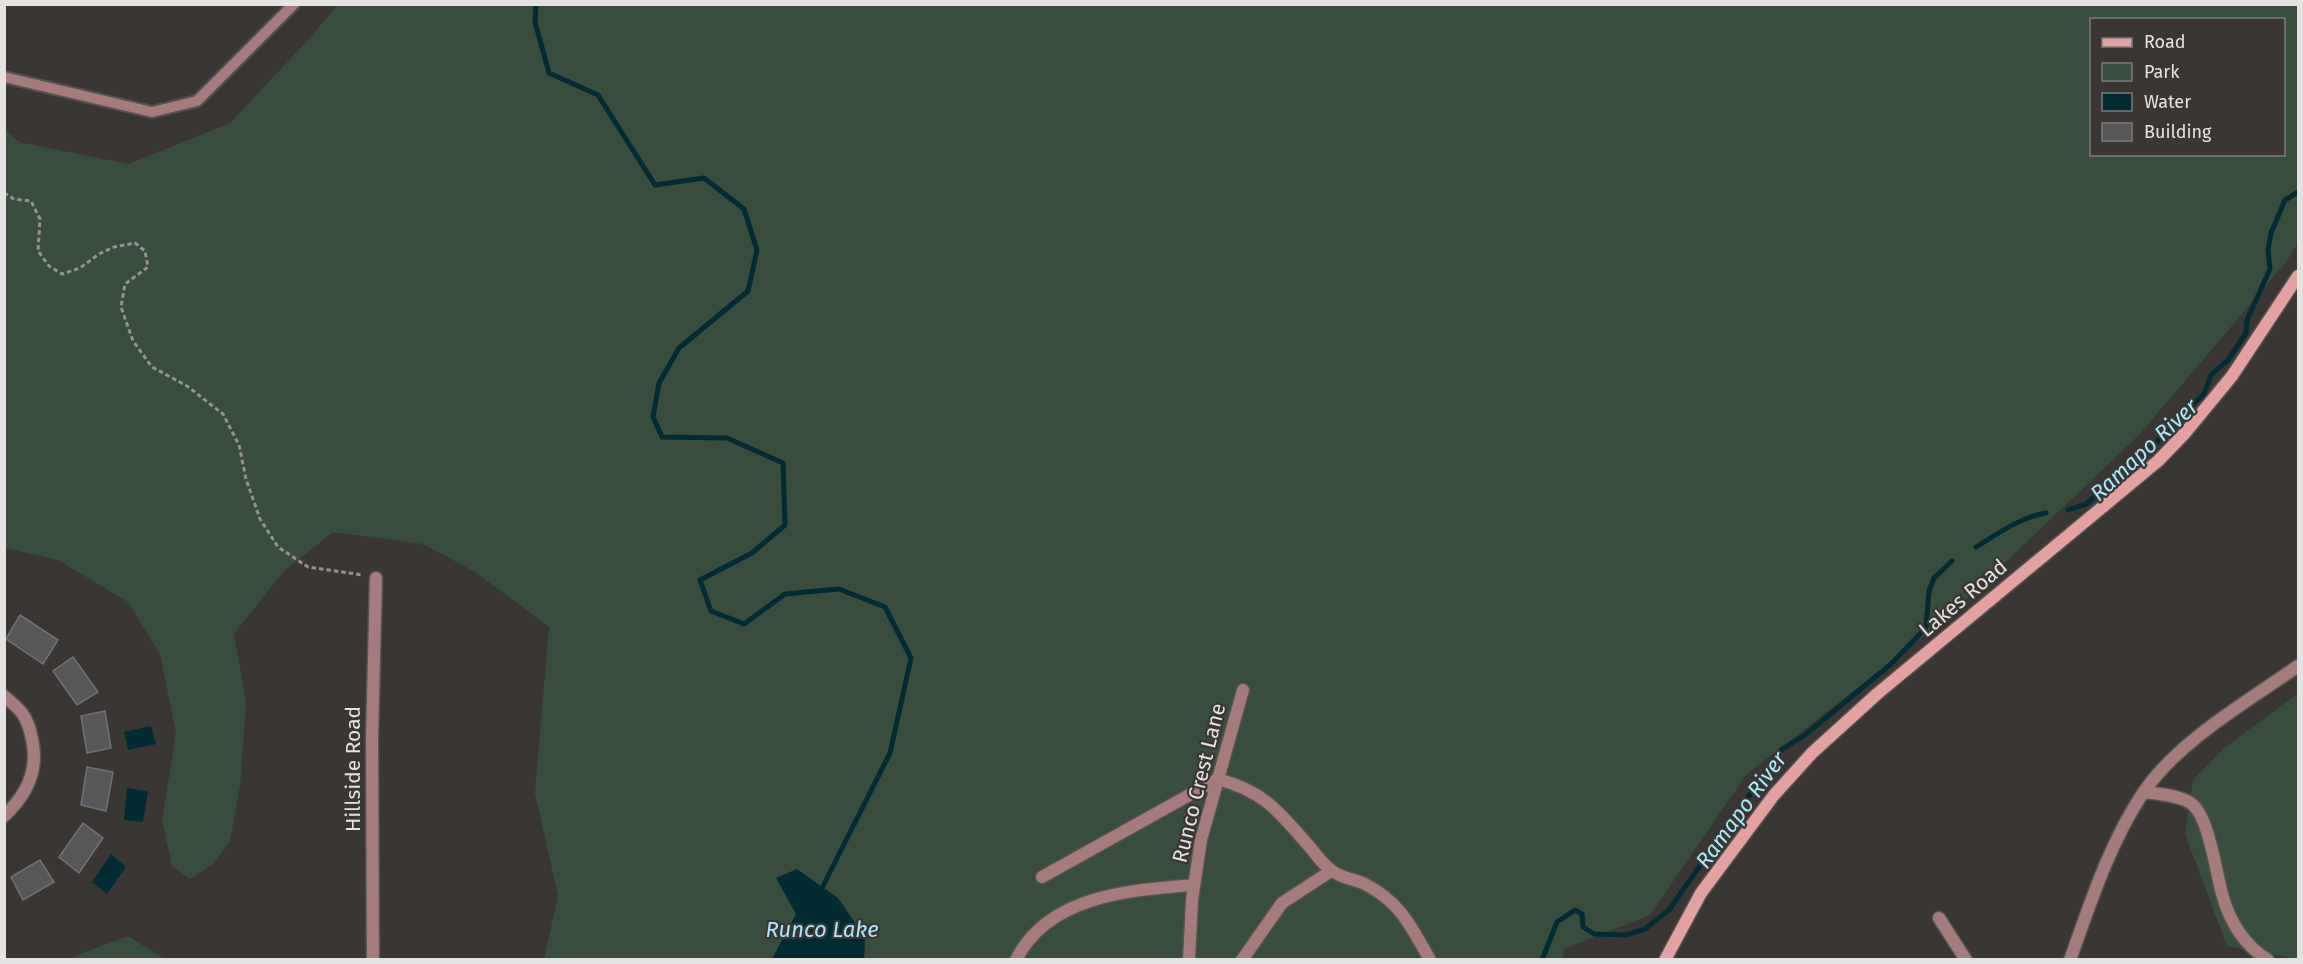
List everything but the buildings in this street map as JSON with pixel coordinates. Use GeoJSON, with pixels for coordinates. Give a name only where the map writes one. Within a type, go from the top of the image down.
{"type":"FeatureCollection","features":[{"type":"Feature","properties":{"kind":"main road","name":"Lakes Road"},"geometry":{"type":"LineString","coordinates":[[1665,960],[1701,893],[1774,795],[1812,753],[1877,694],[2164,454],[2185,433],[2232,376],[2298,276]]}},
{"type":"Feature","properties":{"kind":"street","name":"Hillside Road"},"geometry":{"type":"LineString","coordinates":[[373,960],[372,738],[376,578]]}},
{"type":"Feature","properties":{"kind":"street"},"geometry":{"type":"LineString","coordinates":[[2070,960],[2100,879],[2144,792],[2171,760],[2192,740],[2298,666]]}},
{"type":"Feature","properties":{"kind":"street","name":"Runco Crest Lane"},"geometry":{"type":"LineString","coordinates":[[1189,960],[1194,885],[1201,840],[1243,690]]}},
{"type":"Feature","properties":{"kind":"street"},"geometry":{"type":"LineString","coordinates":[[4,696],[21,711],[28,724],[36,754],[32,778],[22,798],[4,816]]}},
{"type":"Feature","properties":{"kind":"street"},"geometry":{"type":"LineString","coordinates":[[1042,877],[1218,779],[1242,786],[1260,795],[1282,815],[1331,871],[1361,882],[1393,902],[1414,931],[1430,960]]}},
{"type":"Feature","properties":{"kind":"street"},"geometry":{"type":"LineString","coordinates":[[2144,792],[2191,803],[2202,816],[2223,898],[2231,916],[2243,938],[2256,952],[2268,960]]}},
{"type":"Feature","properties":{"kind":"street"},"geometry":{"type":"LineString","coordinates":[[1242,960],[1282,903],[1331,871]]}},
{"type":"Feature","properties":{"kind":"street","name":"Runco Crest Lane"},"geometry":{"type":"LineString","coordinates":[[1016,960],[1034,934],[1050,921],[1089,901],[1133,890],[1194,885]]}},
{"type":"Feature","properties":{"kind":"street"},"geometry":{"type":"LineString","coordinates":[[1939,918],[1966,960]]}},
{"type":"Feature","properties":{"kind":"lane"},"geometry":{"type":"LineString","coordinates":[[4,77],[152,112],[197,101],[290,5]]}},
{"type":"Feature","properties":{"kind":"path"},"geometry":{"type":"LineString","coordinates":[[4,193],[14,199],[31,201],[40,219],[38,251],[49,266],[62,274],[80,268],[99,254],[124,244],[135,243],[145,251],[148,267],[125,284],[121,307],[133,341],[152,367],[188,386],[223,414],[239,445],[246,479],[260,519],[278,547],[308,567],[376,578]]}},
{"type":"Feature","properties":{"kind":"green space"},"geometry":{"type":"Polygon","coordinates":[[[338,5],[2298,5],[2298,242],[2287,261],[2139,435],[1948,617],[1746,775],[1650,915],[1564,949],[1562,959],[864,959],[865,937],[796,914],[772,959],[544,959],[558,896],[535,793],[549,627],[475,572],[423,544],[333,532],[284,571],[234,634],[246,703],[240,786],[230,841],[213,864],[190,879],[172,866],[162,820],[176,733],[160,654],[128,602],[58,560],[5,548],[4,128],[19,142],[129,164],[230,123],[338,5]]]}},
{"type":"Feature","properties":{"kind":"green space"},"geometry":{"type":"Polygon","coordinates":[[[2298,693],[2298,959],[2227,946],[2185,834],[2193,780],[2224,748],[2298,693]]]}},
{"type":"Feature","properties":{"kind":"green space"},"geometry":{"type":"Polygon","coordinates":[[[128,936],[165,959],[67,959],[128,936]]]}},
{"type":"Feature","properties":{"kind":"water"},"geometry":{"type":"Polygon","coordinates":[[[151,726],[156,744],[128,750],[124,732],[151,726]]]}},
{"type":"Feature","properties":{"kind":"water"},"geometry":{"type":"Polygon","coordinates":[[[127,788],[148,791],[143,822],[124,820],[127,788]]]}},
{"type":"Feature","properties":{"kind":"water"},"geometry":{"type":"Polygon","coordinates":[[[111,854],[126,867],[107,894],[92,882],[111,854]]]}},
{"type":"Feature","properties":{"kind":"water","name":"Runco Lake"},"geometry":{"type":"Polygon","coordinates":[[[797,869],[838,898],[865,937],[864,959],[772,959],[796,914],[776,878],[797,869]]]}},
{"type":"Feature","properties":{"kind":"waterway"},"geometry":{"type":"LineString","coordinates":[[536,4],[535,22],[549,73],[598,95],[655,185],[704,178],[744,209],[757,250],[748,291],[679,348],[659,383],[653,417],[662,437],[727,438],[783,463],[785,525],[752,553],[700,580],[711,611],[744,624],[785,594],[839,589],[885,607],[911,658],[890,753],[820,892]]}},
{"type":"Feature","properties":{"kind":"waterway","name":"Ramapo River"},"geometry":{"type":"LineString","coordinates":[[2068,510],[2086,504],[2145,455],[2181,415],[2204,394],[2211,375],[2228,360],[2246,333],[2247,320],[2270,269],[2268,250],[2271,233],[2285,200],[2298,192]]}},
{"type":"Feature","properties":{"kind":"waterway","name":"Ramapo River"},"geometry":{"type":"LineString","coordinates":[[1976,547],[2018,522],[2046,513]]}},
{"type":"Feature","properties":{"kind":"waterway","name":"Ramapo River"},"geometry":{"type":"LineString","coordinates":[[1542,960],[1557,922],[1575,910],[1582,914],[1583,927],[1594,934],[1626,935],[1645,929],[1669,910],[1781,750],[1805,735],[1891,664],[1926,627],[1929,591],[1934,578],[1952,561]]}}]}
